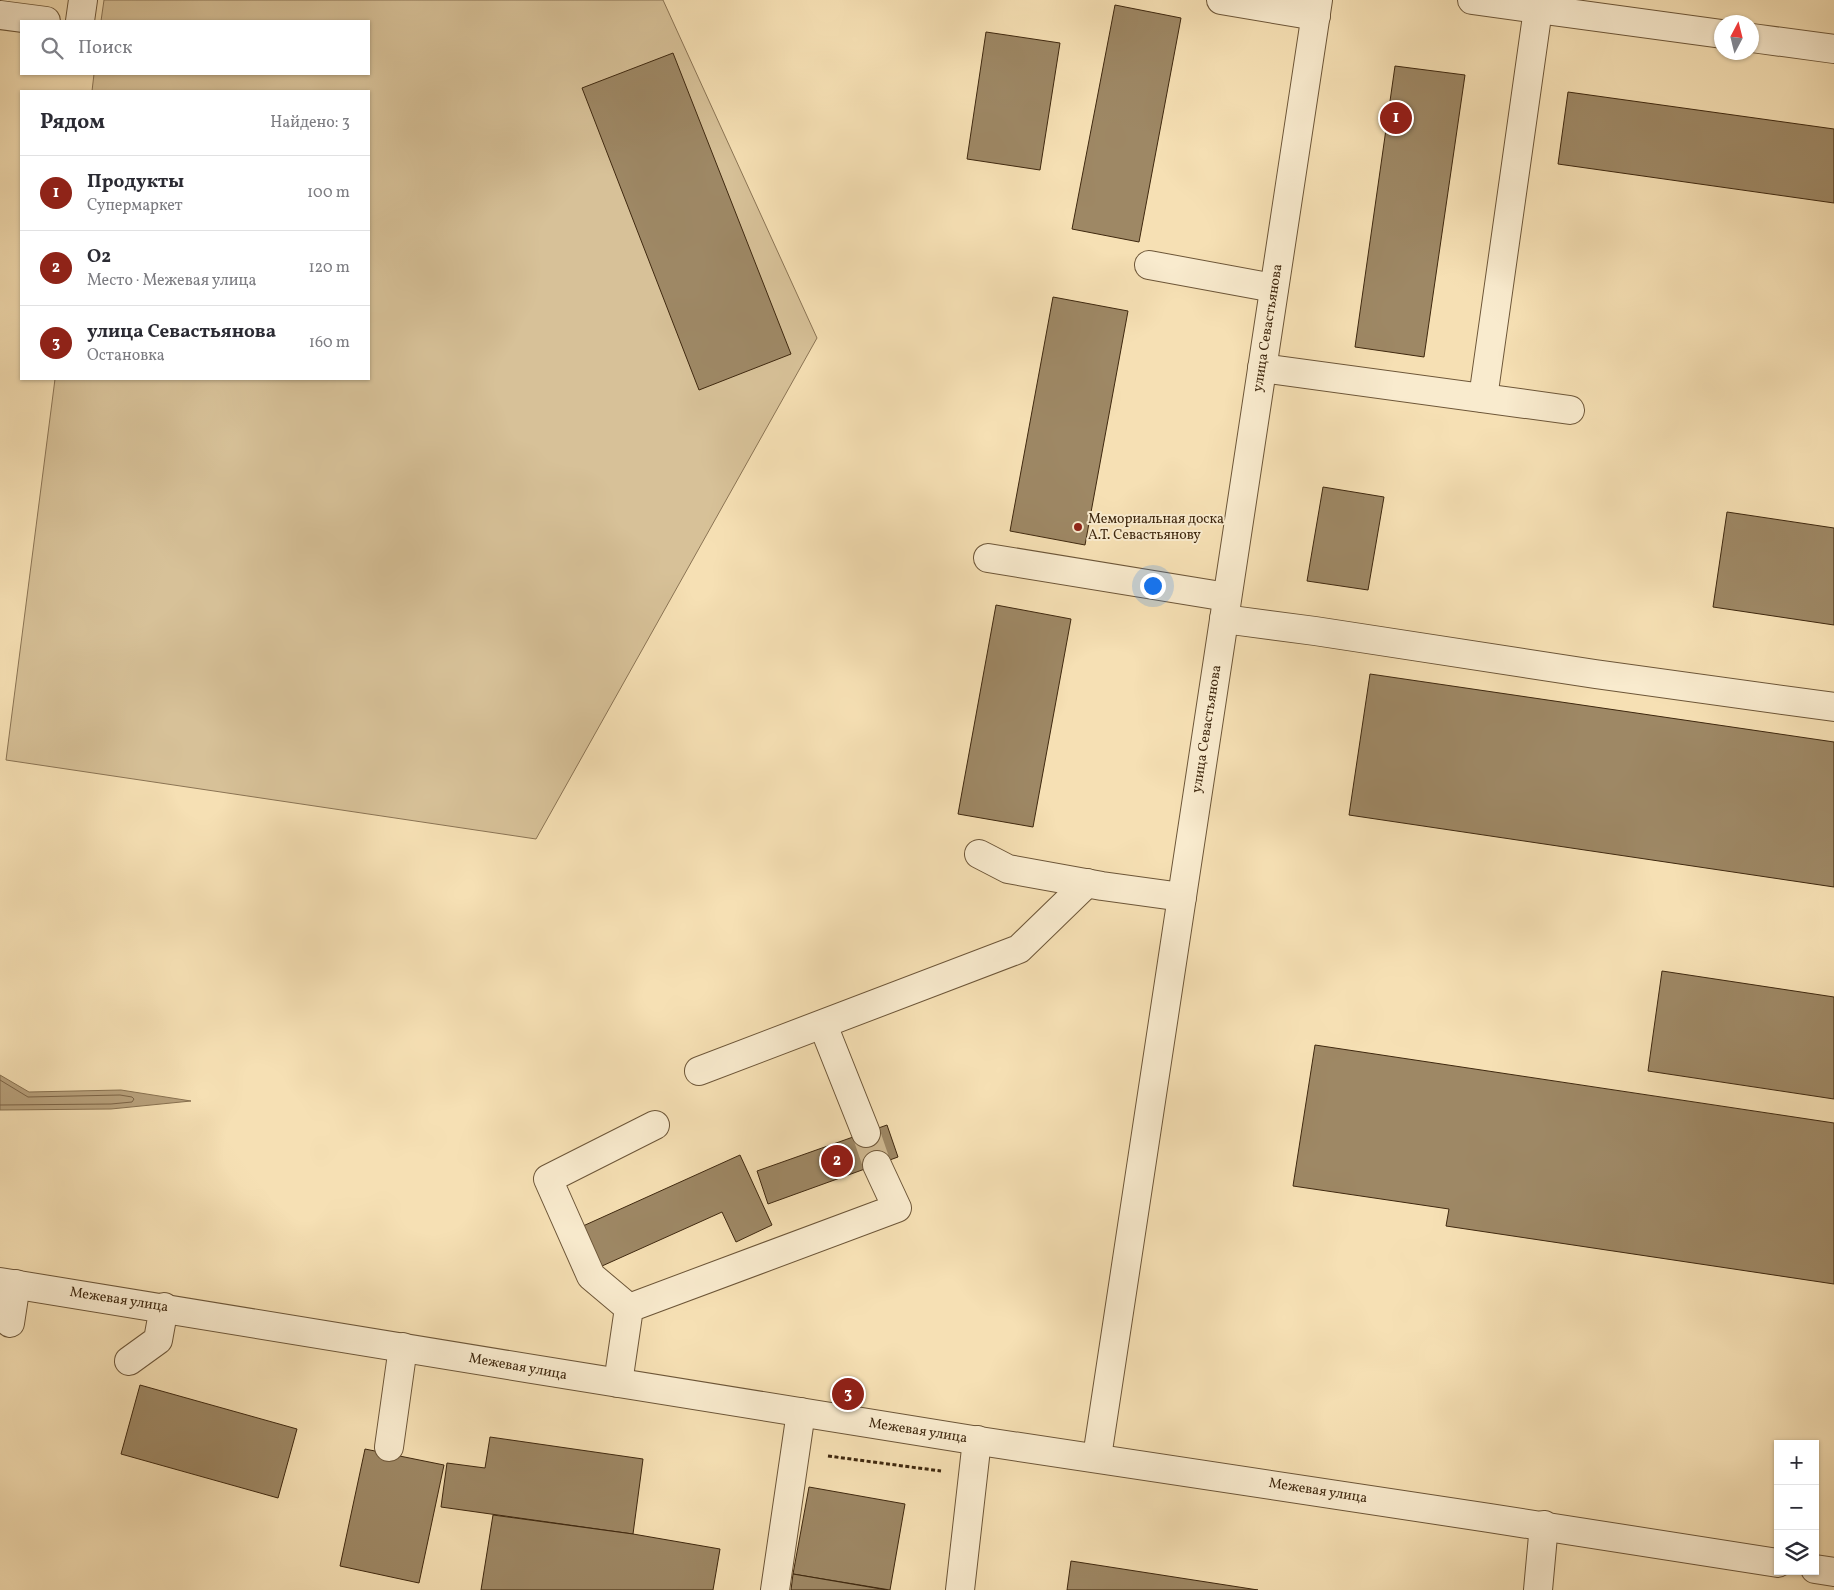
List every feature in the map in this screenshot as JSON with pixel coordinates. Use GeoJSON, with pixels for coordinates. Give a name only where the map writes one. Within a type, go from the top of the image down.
{"type":"FeatureCollection","features":[{"type":"Feature","properties":{"kind":"street"},"geometry":{"type":"LineString","coordinates":[[80,20],[82,0]]}},
{"type":"Feature","properties":{"kind":"street"},"geometry":{"type":"LineString","coordinates":[[1221,0],[1317,8]]}},
{"type":"Feature","properties":{"kind":"street"},"geometry":{"type":"LineString","coordinates":[[1472,0],[1714,33]]}},
{"type":"Feature","properties":{"kind":"street","name":"улица Севастьянова"},"geometry":{"type":"LineString","coordinates":[[1097,1457],[1317,8]]}},
{"type":"Feature","properties":{"kind":"street"},"geometry":{"type":"LineString","coordinates":[[1484,398],[1538,9]]}},
{"type":"Feature","properties":{"kind":"street"},"geometry":{"type":"LineString","coordinates":[[0,15],[38,20]]}},
{"type":"Feature","properties":{"kind":"street"},"geometry":{"type":"LineString","coordinates":[[1759,39],[1834,49]]}},
{"type":"Feature","properties":{"kind":"street"},"geometry":{"type":"LineString","coordinates":[[1149,264],[1274,288]]}},
{"type":"Feature","properties":{"kind":"street"},"geometry":{"type":"LineString","coordinates":[[1262,368],[1570,410]]}},
{"type":"Feature","properties":{"kind":"street"},"geometry":{"type":"LineString","coordinates":[[988,558],[1225,608],[1315,631],[1604,675],[1834,707]]}},
{"type":"Feature","properties":{"kind":"street"},"geometry":{"type":"LineString","coordinates":[[979,854],[1008,869],[1182,897]]}},
{"type":"Feature","properties":{"kind":"street"},"geometry":{"type":"LineString","coordinates":[[699,1072],[1020,949],[1087,883]]}},
{"type":"Feature","properties":{"kind":"street"},"geometry":{"type":"LineString","coordinates":[[823,1025],[866,1133]]}},
{"type":"Feature","properties":{"kind":"street"},"geometry":{"type":"LineString","coordinates":[[629,1308],[591,1276],[548,1180],[656,1124]]}},
{"type":"Feature","properties":{"kind":"street"},"geometry":{"type":"LineString","coordinates":[[629,1308],[897,1208],[877,1165]]}},
{"type":"Feature","properties":{"kind":"street"},"geometry":{"type":"LineString","coordinates":[[8,1283],[10,1323]]}},
{"type":"Feature","properties":{"kind":"street","name":"Межевая улица"},"geometry":{"type":"LineString","coordinates":[[8,1283],[977,1440],[1544,1525],[1774,1562]]}},
{"type":"Feature","properties":{"kind":"street"},"geometry":{"type":"LineString","coordinates":[[129,1361],[158,1340],[164,1307]]}},
{"type":"Feature","properties":{"kind":"street"},"geometry":{"type":"LineString","coordinates":[[618,1383],[629,1308]]}},
{"type":"Feature","properties":{"kind":"street"},"geometry":{"type":"LineString","coordinates":[[389,1447],[403,1347]]}},
{"type":"Feature","properties":{"kind":"street"},"geometry":{"type":"LineString","coordinates":[[775,1590],[801,1412]]}},
{"type":"Feature","properties":{"kind":"street"},"geometry":{"type":"LineString","coordinates":[[960,1590],[977,1440]]}},
{"type":"Feature","properties":{"kind":"street"},"geometry":{"type":"LineString","coordinates":[[1538,1590],[1544,1525]]}},
{"type":"Feature","properties":{"kind":"street"},"geometry":{"type":"LineString","coordinates":[[1819,1570],[1834,1572]]}},
{"type":"Feature","properties":{"kind":"path"},"geometry":{"type":"LineString","coordinates":[[795,1452],[944,1472]]}},
{"type":"Feature","properties":{"kind":"shaded area"},"geometry":{"type":"Polygon","coordinates":[[[104,0],[663,0],[817,338],[536,839],[6,760],[55,380],[370,380],[370,90],[92,90],[94,75],[370,75],[370,20],[101,20],[104,0]]]}},
{"type":"Feature","properties":{"kind":"water"},"geometry":{"type":"Polygon","coordinates":[[[0,1075],[29,1092],[121,1090],[191,1101],[111,1109],[0,1110],[0,1075]]]}},
{"type":"Feature","properties":{"kind":"building"},"geometry":{"type":"Polygon","coordinates":[[[1115,5],[1181,18],[1139,242],[1072,229],[1115,5]]]}},
{"type":"Feature","properties":{"kind":"building"},"geometry":{"type":"Polygon","coordinates":[[[986,32],[1060,43],[1040,170],[967,159],[986,32]]]}},
{"type":"Feature","properties":{"kind":"building"},"geometry":{"type":"Polygon","coordinates":[[[673,53],[791,354],[699,390],[582,88],[673,53]]]}},
{"type":"Feature","properties":{"kind":"building"},"geometry":{"type":"Polygon","coordinates":[[[1395,66],[1465,75],[1424,357],[1355,347],[1395,66]]]}},
{"type":"Feature","properties":{"kind":"building"},"geometry":{"type":"Polygon","coordinates":[[[1568,92],[1834,129],[1834,203],[1558,164],[1568,92]]]}},
{"type":"Feature","properties":{"kind":"building"},"geometry":{"type":"Polygon","coordinates":[[[1053,297],[1128,311],[1085,545],[1010,531],[1053,297]]]}},
{"type":"Feature","properties":{"kind":"building"},"geometry":{"type":"Polygon","coordinates":[[[1323,487],[1384,497],[1368,590],[1307,581],[1323,487]]]}},
{"type":"Feature","properties":{"kind":"building"},"geometry":{"type":"Polygon","coordinates":[[[1727,512],[1834,528],[1834,625],[1713,607],[1727,512]]]}},
{"type":"Feature","properties":{"kind":"building"},"geometry":{"type":"Polygon","coordinates":[[[996,605],[1071,619],[1033,827],[958,814],[996,605]]]}},
{"type":"Feature","properties":{"kind":"building"},"geometry":{"type":"Polygon","coordinates":[[[1370,674],[1834,742],[1834,887],[1349,815],[1370,674]]]}},
{"type":"Feature","properties":{"kind":"building"},"geometry":{"type":"Polygon","coordinates":[[[1662,971],[1834,997],[1834,1099],[1648,1071],[1662,971]]]}},
{"type":"Feature","properties":{"kind":"building"},"geometry":{"type":"Polygon","coordinates":[[[1315,1045],[1834,1123],[1834,1284],[1446,1226],[1449,1209],[1293,1186],[1315,1045]]]}},
{"type":"Feature","properties":{"kind":"building"},"geometry":{"type":"Polygon","coordinates":[[[887,1125],[898,1157],[768,1204],[757,1171],[887,1125]]]}},
{"type":"Feature","properties":{"kind":"building"},"geometry":{"type":"Polygon","coordinates":[[[740,1155],[772,1225],[736,1242],[722,1212],[602,1266],[583,1226],[740,1155]]]}},
{"type":"Feature","properties":{"kind":"building"},"geometry":{"type":"Polygon","coordinates":[[[140,1385],[297,1429],[278,1498],[121,1454],[140,1385]]]}},
{"type":"Feature","properties":{"kind":"building"},"geometry":{"type":"Polygon","coordinates":[[[490,1437],[643,1459],[633,1534],[441,1507],[447,1463],[485,1468],[490,1437]]]}},
{"type":"Feature","properties":{"kind":"building"},"geometry":{"type":"Polygon","coordinates":[[[365,1449],[444,1465],[419,1583],[340,1566],[365,1449]]]}},
{"type":"Feature","properties":{"kind":"building"},"geometry":{"type":"Polygon","coordinates":[[[809,1487],[905,1504],[890,1590],[793,1574],[809,1487]]]}},
{"type":"Feature","properties":{"kind":"building"},"geometry":{"type":"Polygon","coordinates":[[[493,1515],[633,1534],[720,1549],[713,1590],[481,1590],[493,1515]]]}},
{"type":"Feature","properties":{"kind":"building"},"geometry":{"type":"Polygon","coordinates":[[[1071,1561],[1258,1590],[1067,1590],[1071,1561]]]}},
{"type":"Feature","properties":{"kind":"building"},"geometry":{"type":"Polygon","coordinates":[[[793,1574],[887,1590],[791,1590],[793,1574]]]}},
{"type":"Feature","properties":{"kind":"tunnel"},"geometry":{"type":"LineString","coordinates":[[866,1133],[877,1165]]}},
{"type":"Feature","properties":{"kind":"place","name":"Продукты"},"geometry":{"type":"Point","coordinates":[1396,118]}},
{"type":"Feature","properties":{"kind":"place","name":"Мемориальная доска А.Т. Севастьянову"},"geometry":{"type":"Point","coordinates":[1078,527]}},
{"type":"Feature","properties":{"kind":"place","name":"O2"},"geometry":{"type":"Point","coordinates":[837,1161]}},
{"type":"Feature","properties":{"kind":"place","name":"улица Севастьянова"},"geometry":{"type":"Point","coordinates":[848,1394]}}]}
